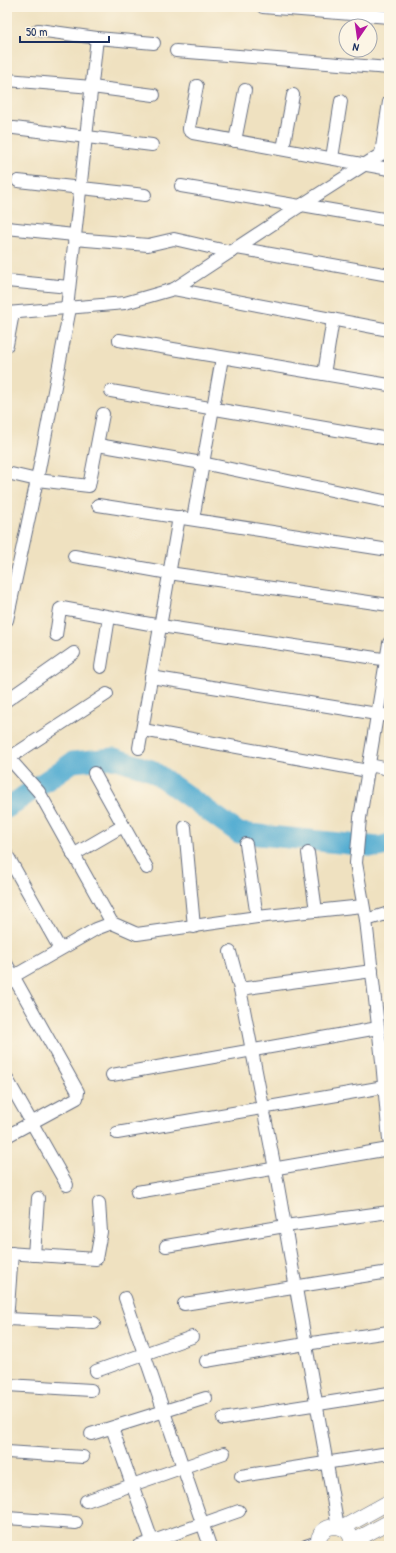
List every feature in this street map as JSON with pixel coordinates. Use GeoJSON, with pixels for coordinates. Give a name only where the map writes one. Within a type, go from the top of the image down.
{"type":"FeatureCollection","features":[{"type":"Feature","properties":{"kind":"main road"},"geometry":{"type":"LineString","coordinates":[[340,1527],[389,1502]]}},
{"type":"Feature","properties":{"kind":"main road"},"geometry":{"type":"LineString","coordinates":[[314,1545],[324,1530],[333,1526],[340,1527],[349,1534],[352,1544],[389,1522]]}},
{"type":"Feature","properties":{"kind":"street"},"geometry":{"type":"LineString","coordinates":[[263,7],[389,17]]}},
{"type":"Feature","properties":{"kind":"street"},"geometry":{"type":"LineString","coordinates":[[38,30],[97,38],[154,43]]}},
{"type":"Feature","properties":{"kind":"street"},"geometry":{"type":"LineString","coordinates":[[7,620],[37,480],[68,308],[74,237],[97,38]]}},
{"type":"Feature","properties":{"kind":"street"},"geometry":{"type":"LineString","coordinates":[[176,51],[389,68]]}},
{"type":"Feature","properties":{"kind":"street"},"geometry":{"type":"LineString","coordinates":[[7,80],[92,87],[154,95]]}},
{"type":"Feature","properties":{"kind":"street"},"geometry":{"type":"LineString","coordinates":[[197,86],[189,128],[191,132],[389,169]]}},
{"type":"Feature","properties":{"kind":"street"},"geometry":{"type":"LineString","coordinates":[[235,141],[245,90]]}},
{"type":"Feature","properties":{"kind":"street"},"geometry":{"type":"LineString","coordinates":[[283,149],[293,95]]}},
{"type":"Feature","properties":{"kind":"street"},"geometry":{"type":"LineString","coordinates":[[332,158],[341,101]]}},
{"type":"Feature","properties":{"kind":"street"},"geometry":{"type":"LineString","coordinates":[[7,345],[10,313],[125,303],[174,289],[385,152],[389,102]]}},
{"type":"Feature","properties":{"kind":"street"},"geometry":{"type":"LineString","coordinates":[[14,128],[152,145]]}},
{"type":"Feature","properties":{"kind":"street"},"geometry":{"type":"LineString","coordinates":[[18,180],[145,195]]}},
{"type":"Feature","properties":{"kind":"street"},"geometry":{"type":"LineString","coordinates":[[181,186],[389,220]]}},
{"type":"Feature","properties":{"kind":"street"},"geometry":{"type":"LineString","coordinates":[[7,228],[148,245],[174,239],[389,275]]}},
{"type":"Feature","properties":{"kind":"street"},"geometry":{"type":"LineString","coordinates":[[7,281],[69,287]]}},
{"type":"Feature","properties":{"kind":"street"},"geometry":{"type":"LineString","coordinates":[[174,289],[389,330]]}},
{"type":"Feature","properties":{"kind":"street"},"geometry":{"type":"LineString","coordinates":[[324,374],[333,319]]}},
{"type":"Feature","properties":{"kind":"street"},"geometry":{"type":"LineString","coordinates":[[119,340],[389,385]]}},
{"type":"Feature","properties":{"kind":"street"},"geometry":{"type":"LineString","coordinates":[[193,519],[222,358]]}},
{"type":"Feature","properties":{"kind":"street"},"geometry":{"type":"LineString","coordinates":[[111,391],[389,439]]}},
{"type":"Feature","properties":{"kind":"street"},"geometry":{"type":"LineString","coordinates":[[7,473],[37,480],[89,486],[103,414]]}},
{"type":"Feature","properties":{"kind":"street"},"geometry":{"type":"LineString","coordinates":[[98,445],[202,463],[389,502]]}},
{"type":"Feature","properties":{"kind":"street"},"geometry":{"type":"LineString","coordinates":[[98,505],[389,550]]}},
{"type":"Feature","properties":{"kind":"street"},"geometry":{"type":"LineString","coordinates":[[139,748],[179,517]]}},
{"type":"Feature","properties":{"kind":"street"},"geometry":{"type":"LineString","coordinates":[[74,556],[169,573],[389,605]]}},
{"type":"Feature","properties":{"kind":"street"},"geometry":{"type":"LineString","coordinates":[[56,635],[61,608],[161,626],[388,660]]}},
{"type":"Feature","properties":{"kind":"street"},"geometry":{"type":"LineString","coordinates":[[101,667],[110,617]]}},
{"type":"Feature","properties":{"kind":"street"},"geometry":{"type":"LineString","coordinates":[[389,643],[383,715],[368,768],[360,818],[356,863],[366,920],[378,1028],[386,1060],[384,1087],[389,1140]]}},
{"type":"Feature","properties":{"kind":"street"},"geometry":{"type":"LineString","coordinates":[[7,700],[74,653]]}},
{"type":"Feature","properties":{"kind":"street"},"geometry":{"type":"LineString","coordinates":[[151,677],[383,715]]}},
{"type":"Feature","properties":{"kind":"street"},"geometry":{"type":"LineString","coordinates":[[107,694],[8,757],[39,792],[112,923],[138,934],[363,906]]}},
{"type":"Feature","properties":{"kind":"street"},"geometry":{"type":"LineString","coordinates":[[143,730],[368,768],[389,769]]}},
{"type":"Feature","properties":{"kind":"street"},"geometry":{"type":"LineString","coordinates":[[94,773],[146,868]]}},
{"type":"Feature","properties":{"kind":"street"},"geometry":{"type":"LineString","coordinates":[[73,855],[123,826]]}},
{"type":"Feature","properties":{"kind":"street"},"geometry":{"type":"LineString","coordinates":[[185,827],[194,927]]}},
{"type":"Feature","properties":{"kind":"street"},"geometry":{"type":"LineString","coordinates":[[246,844],[257,918]]}},
{"type":"Feature","properties":{"kind":"street"},"geometry":{"type":"LineString","coordinates":[[308,853],[316,911]]}},
{"type":"Feature","properties":{"kind":"street"},"geometry":{"type":"LineString","coordinates":[[7,855],[60,949]]}},
{"type":"Feature","properties":{"kind":"street"},"geometry":{"type":"LineString","coordinates":[[366,920],[389,913]]}},
{"type":"Feature","properties":{"kind":"street"},"geometry":{"type":"LineString","coordinates":[[10,978],[96,929],[112,923]]}},
{"type":"Feature","properties":{"kind":"street"},"geometry":{"type":"LineString","coordinates":[[230,952],[240,989],[285,1226],[326,1463],[340,1527]]}},
{"type":"Feature","properties":{"kind":"street"},"geometry":{"type":"LineString","coordinates":[[7,965],[10,978],[78,1092],[77,1098],[7,1136]]}},
{"type":"Feature","properties":{"kind":"street"},"geometry":{"type":"LineString","coordinates":[[240,989],[372,971]]}},
{"type":"Feature","properties":{"kind":"street"},"geometry":{"type":"LineString","coordinates":[[112,1075],[378,1028]]}},
{"type":"Feature","properties":{"kind":"street"},"geometry":{"type":"LineString","coordinates":[[7,1079],[67,1185]]}},
{"type":"Feature","properties":{"kind":"street"},"geometry":{"type":"LineString","coordinates":[[117,1133],[384,1087]]}},
{"type":"Feature","properties":{"kind":"street"},"geometry":{"type":"LineString","coordinates":[[137,1192],[389,1149]]}},
{"type":"Feature","properties":{"kind":"street"},"geometry":{"type":"LineString","coordinates":[[34,1255],[38,1198]]}},
{"type":"Feature","properties":{"kind":"street"},"geometry":{"type":"LineString","coordinates":[[94,1323],[7,1319],[10,1253],[96,1259],[101,1232],[99,1203]]}},
{"type":"Feature","properties":{"kind":"street"},"geometry":{"type":"LineString","coordinates":[[166,1246],[285,1226],[389,1212]]}},
{"type":"Feature","properties":{"kind":"street"},"geometry":{"type":"LineString","coordinates":[[184,1304],[389,1272]]}},
{"type":"Feature","properties":{"kind":"street"},"geometry":{"type":"LineString","coordinates":[[125,1298],[210,1546]]}},
{"type":"Feature","properties":{"kind":"street"},"geometry":{"type":"LineString","coordinates":[[206,1361],[389,1332]]}},
{"type":"Feature","properties":{"kind":"street"},"geometry":{"type":"LineString","coordinates":[[96,1371],[192,1337]]}},
{"type":"Feature","properties":{"kind":"street"},"geometry":{"type":"LineString","coordinates":[[7,1385],[91,1390]]}},
{"type":"Feature","properties":{"kind":"street"},"geometry":{"type":"LineString","coordinates":[[223,1419],[389,1393]]}},
{"type":"Feature","properties":{"kind":"street"},"geometry":{"type":"LineString","coordinates":[[91,1434],[206,1398]]}},
{"type":"Feature","properties":{"kind":"street"},"geometry":{"type":"LineString","coordinates":[[112,1428],[153,1544]]}},
{"type":"Feature","properties":{"kind":"street"},"geometry":{"type":"LineString","coordinates":[[7,1452],[83,1457]]}},
{"type":"Feature","properties":{"kind":"street"},"geometry":{"type":"LineString","coordinates":[[86,1501],[182,1466],[224,1453]]}},
{"type":"Feature","properties":{"kind":"street"},"geometry":{"type":"LineString","coordinates":[[241,1476],[389,1453]]}},
{"type":"Feature","properties":{"kind":"street"},"geometry":{"type":"LineString","coordinates":[[139,1546],[153,1544],[202,1523],[239,1511]]}},
{"type":"Feature","properties":{"kind":"street"},"geometry":{"type":"LineString","coordinates":[[7,1518],[76,1523]]}},
{"type":"Feature","properties":{"kind":"waterway"},"geometry":{"type":"LineString","coordinates":[[7,808],[73,762],[114,758],[151,770],[239,833],[379,847],[389,844]]}}]}
